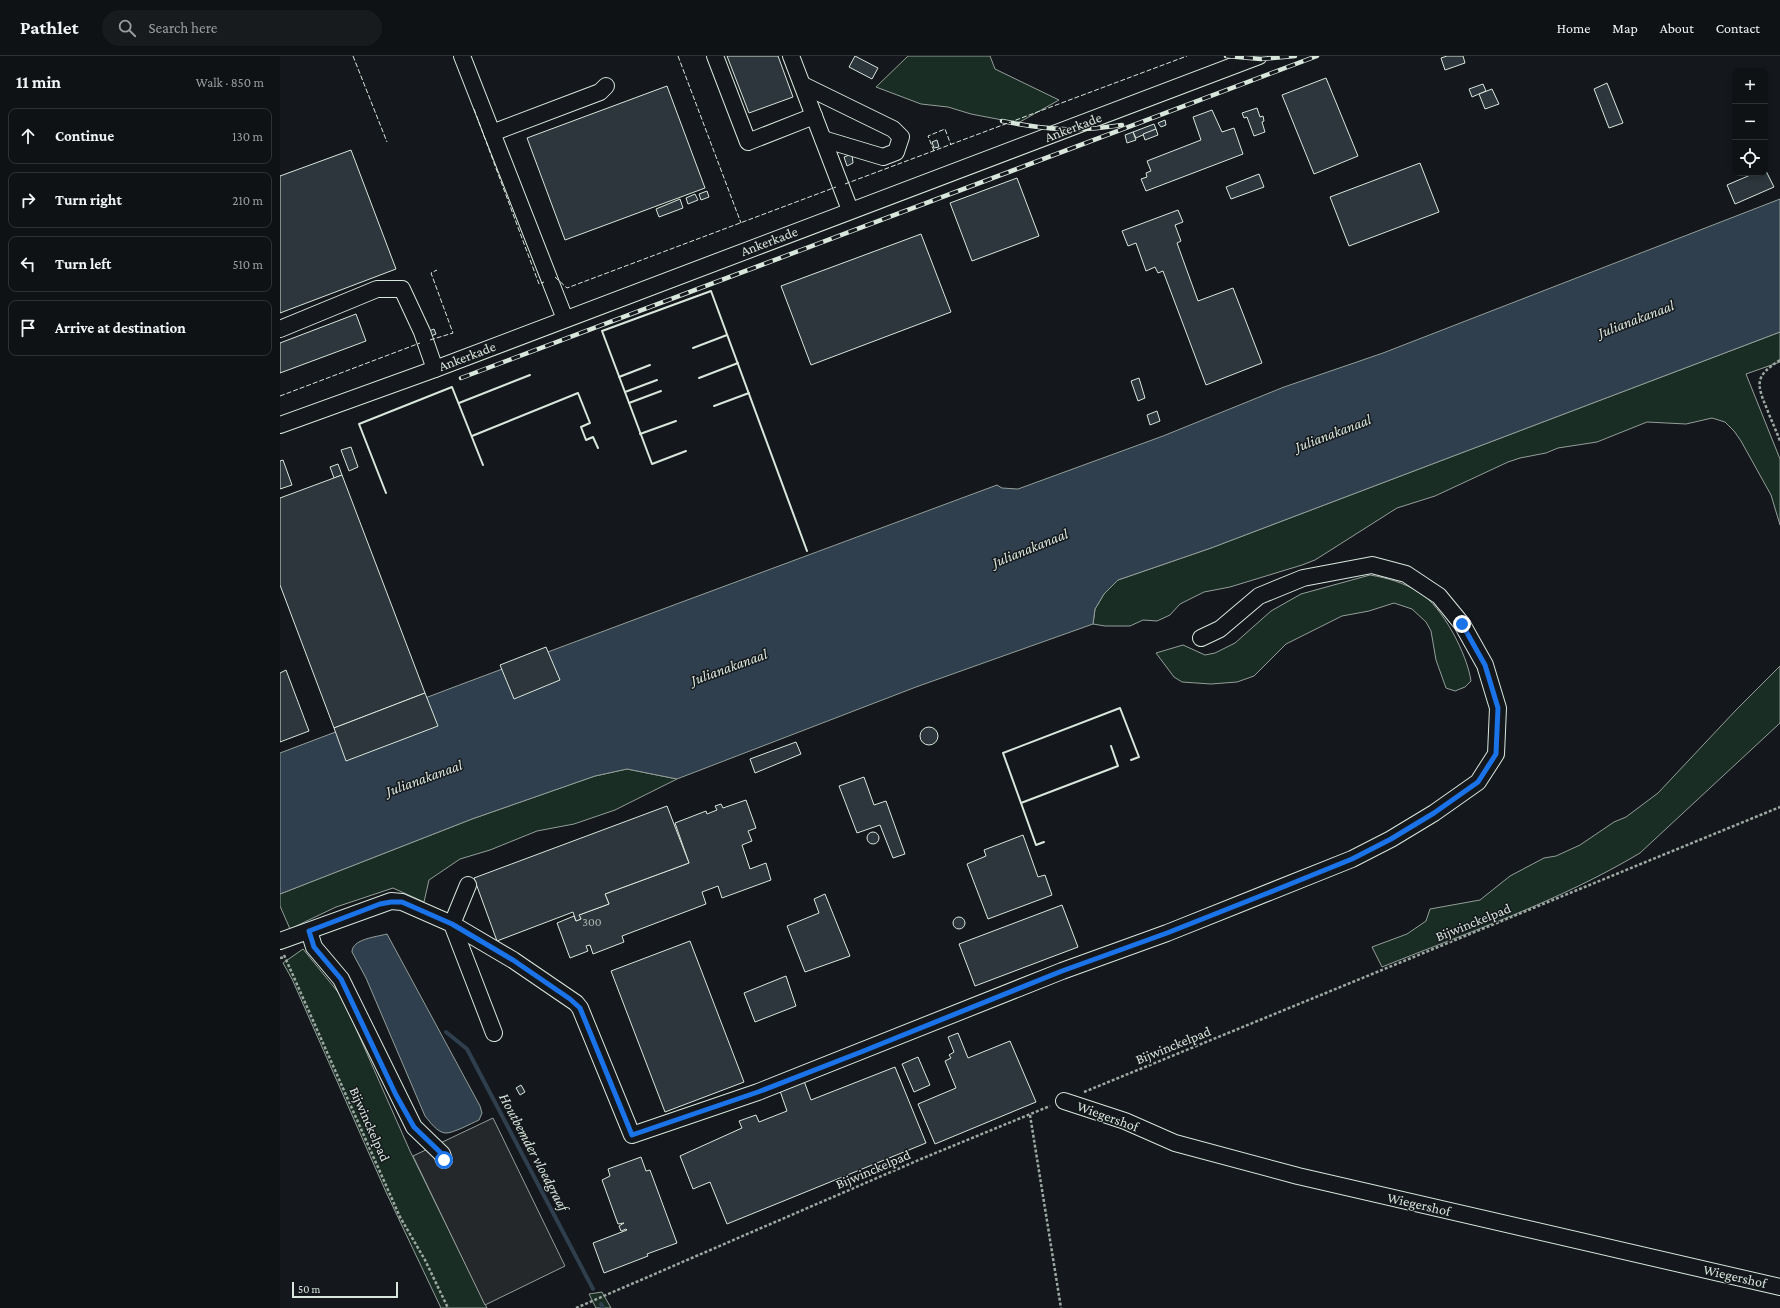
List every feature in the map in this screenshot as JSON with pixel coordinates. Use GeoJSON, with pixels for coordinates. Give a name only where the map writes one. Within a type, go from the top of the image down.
{"type":"FeatureCollection","features":[{"type":"Feature","properties":{"kind":"street"},"geometry":{"type":"LineString","coordinates":[[462,56],[565,319]]}},
{"type":"Feature","properties":{"kind":"street"},"geometry":{"type":"LineString","coordinates":[[715,56],[748,142],[814,116]]}},
{"type":"Feature","properties":{"kind":"street"},"geometry":{"type":"LineString","coordinates":[[791,56],[850,210]]}},
{"type":"Feature","properties":{"kind":"street","name":"Ankerkade"},"geometry":{"type":"LineString","coordinates":[[280,425],[435,368],[1259,56]]}},
{"type":"Feature","properties":{"kind":"street"},"geometry":{"type":"LineString","coordinates":[[803,85],[893,129],[901,137],[896,152],[883,157],[823,139]]}},
{"type":"Feature","properties":{"kind":"street"},"geometry":{"type":"LineString","coordinates":[[492,133],[600,92],[606,86]]}},
{"type":"Feature","properties":{"kind":"street"},"geometry":{"type":"LineString","coordinates":[[280,328],[377,289],[402,290],[422,332],[435,368]]}},
{"type":"Feature","properties":{"kind":"street"},"geometry":{"type":"LineString","coordinates":[[281,946],[309,931],[391,902],[402,902],[452,924],[513,960],[576,1003],[580,1008],[632,1135],[773,1087],[1062,971],[1167,933],[1352,859],[1391,839],[1434,813],[1478,782],[1496,754],[1498,708],[1485,665],[1462,624],[1439,596],[1406,574],[1372,565],[1303,578],[1259,596],[1220,629],[1201,638]]}},
{"type":"Feature","properties":{"kind":"street"},"geometry":{"type":"LineString","coordinates":[[468,885],[452,924],[494,1033]]}},
{"type":"Feature","properties":{"kind":"street"},"geometry":{"type":"LineString","coordinates":[[309,931],[314,947],[341,979],[396,1095],[414,1127],[442,1154],[444,1160]]}},
{"type":"Feature","properties":{"kind":"street","name":"Wiegershof"},"geometry":{"type":"LineString","coordinates":[[1064,1101],[1125,1121],[1176,1144],[1298,1176],[1780,1287]]}},
{"type":"Feature","properties":{"kind":"path"},"geometry":{"type":"LineString","coordinates":[[1780,360],[1768,367],[1763,374],[1758,388],[1780,441]]}},
{"type":"Feature","properties":{"kind":"path","name":"Bijwinckelpad"},"geometry":{"type":"LineString","coordinates":[[576,1308],[921,1159],[1780,807]]}},
{"type":"Feature","properties":{"kind":"path","name":"Bijwinckelpad"},"geometry":{"type":"LineString","coordinates":[[281,946],[400,1217],[425,1260],[448,1308]]}},
{"type":"Feature","properties":{"kind":"path"},"geometry":{"type":"LineString","coordinates":[[280,958],[285,957]]}},
{"type":"Feature","properties":{"kind":"path"},"geometry":{"type":"LineString","coordinates":[[1030,1115],[1061,1308]]}},
{"type":"Feature","properties":{"kind":"green space"},"geometry":{"type":"Polygon","coordinates":[[[908,56],[990,56],[995,69],[1059,100],[1018,123],[971,114],[948,107],[921,104],[876,87],[908,56]]]}},
{"type":"Feature","properties":{"kind":"green space"},"geometry":{"type":"Polygon","coordinates":[[[1780,332],[1780,362],[1746,374],[1780,459],[1780,525],[1771,495],[1741,441],[1725,422],[1712,418],[1686,424],[1647,422],[1597,442],[1558,448],[1546,453],[1508,462],[1435,496],[1397,508],[1315,560],[1230,587],[1204,592],[1180,604],[1170,615],[1157,621],[1143,620],[1130,626],[1105,626],[1093,624],[1095,609],[1104,594],[1118,580],[1211,548],[1780,332]]]}},
{"type":"Feature","properties":{"kind":"green space"},"geometry":{"type":"Polygon","coordinates":[[[1370,575],[1396,581],[1408,586],[1419,592],[1437,608],[1452,632],[1465,658],[1471,681],[1465,687],[1455,691],[1446,688],[1436,660],[1431,631],[1426,622],[1412,609],[1394,603],[1369,611],[1342,616],[1286,644],[1254,676],[1237,682],[1211,684],[1182,682],[1174,677],[1156,653],[1183,645],[1205,655],[1215,653],[1235,643],[1271,611],[1301,594],[1370,575]]]}},
{"type":"Feature","properties":{"kind":"green space"},"geometry":{"type":"Polygon","coordinates":[[[1780,666],[1780,723],[1640,853],[1610,870],[1546,901],[1382,967],[1372,947],[1407,934],[1426,921],[1430,909],[1480,900],[1510,876],[1544,858],[1556,856],[1580,845],[1614,822],[1626,817],[1658,793],[1736,710],[1780,666]]]}},
{"type":"Feature","properties":{"kind":"green space"},"geometry":{"type":"Polygon","coordinates":[[[627,769],[677,779],[615,810],[574,824],[537,831],[490,850],[460,859],[429,880],[424,902],[393,888],[336,907],[290,929],[280,906],[280,894],[472,819],[595,776],[627,769]]]}},
{"type":"Feature","properties":{"kind":"green space"},"geometry":{"type":"Polygon","coordinates":[[[303,949],[342,997],[410,1151],[487,1308],[441,1308],[386,1192],[292,979],[283,963],[303,949]]]}},
{"type":"Feature","properties":{"kind":"green space"},"geometry":{"type":"Polygon","coordinates":[[[602,1292],[611,1308],[596,1308],[589,1294],[602,1292]]]}},
{"type":"Feature","properties":{"kind":"shaded area"},"geometry":{"type":"Polygon","coordinates":[[[493,1118],[565,1266],[485,1305],[413,1156],[493,1118]]]}},
{"type":"Feature","properties":{"kind":"water","name":"Julianakanaal"},"geometry":{"type":"Polygon","coordinates":[[[1780,199],[1780,332],[1211,548],[1118,580],[1104,594],[1095,609],[1093,624],[916,687],[677,779],[627,769],[595,776],[472,819],[280,894],[280,753],[997,485],[1002,488],[1018,489],[1163,436],[1284,387],[1383,353],[1780,199]]]}},
{"type":"Feature","properties":{"kind":"water"},"geometry":{"type":"Polygon","coordinates":[[[387,934],[480,1106],[482,1113],[479,1120],[452,1132],[445,1133],[439,1131],[425,1116],[366,978],[352,952],[353,948],[360,941],[387,934]]]}},
{"type":"Feature","properties":{"kind":"building"},"geometry":{"type":"Polygon","coordinates":[[[727,56],[778,56],[793,97],[749,113],[727,56]]]}},
{"type":"Feature","properties":{"kind":"building"},"geometry":{"type":"Polygon","coordinates":[[[855,56],[878,68],[872,79],[849,67],[855,56]]]}},
{"type":"Feature","properties":{"kind":"building"},"geometry":{"type":"Polygon","coordinates":[[[1447,56],[1463,56],[1465,63],[1445,70],[1441,58],[1447,56]]]}},
{"type":"Feature","properties":{"kind":"building"},"geometry":{"type":"Polygon","coordinates":[[[1326,78],[1358,156],[1314,174],[1282,95],[1326,78]]]}},
{"type":"Feature","properties":{"kind":"building"},"geometry":{"type":"Polygon","coordinates":[[[1607,83],[1623,123],[1609,128],[1594,89],[1607,83]]]}},
{"type":"Feature","properties":{"kind":"building"},"geometry":{"type":"Polygon","coordinates":[[[1483,84],[1486,91],[1472,97],[1469,89],[1483,84]]]}},
{"type":"Feature","properties":{"kind":"building"},"geometry":{"type":"Polygon","coordinates":[[[667,86],[705,188],[565,240],[527,138],[667,86]]]}},
{"type":"Feature","properties":{"kind":"building"},"geometry":{"type":"Polygon","coordinates":[[[1492,89],[1499,104],[1485,109],[1479,94],[1492,89]]]}},
{"type":"Feature","properties":{"kind":"building"},"geometry":{"type":"Polygon","coordinates":[[[1257,108],[1260,117],[1263,116],[1264,121],[1262,122],[1265,132],[1254,136],[1247,117],[1244,118],[1242,113],[1257,108]]]}},
{"type":"Feature","properties":{"kind":"building"},"geometry":{"type":"Polygon","coordinates":[[[1212,110],[1222,132],[1234,128],[1243,154],[1146,191],[1141,179],[1147,177],[1146,173],[1151,171],[1147,161],[1201,140],[1193,117],[1212,110]]]}},
{"type":"Feature","properties":{"kind":"building"},"geometry":{"type":"Polygon","coordinates":[[[1165,120],[1166,125],[1161,127],[1158,123],[1165,120]]]}},
{"type":"Feature","properties":{"kind":"building"},"geometry":{"type":"Polygon","coordinates":[[[1154,124],[1156,129],[1136,138],[1133,132],[1154,124]]]}},
{"type":"Feature","properties":{"kind":"building"},"geometry":{"type":"Polygon","coordinates":[[[1156,129],[1158,135],[1145,140],[1143,134],[1156,129]]]}},
{"type":"Feature","properties":{"kind":"building"},"geometry":{"type":"Polygon","coordinates":[[[1133,132],[1136,140],[1127,143],[1125,135],[1133,132]]]}},
{"type":"Feature","properties":{"kind":"building"},"geometry":{"type":"Polygon","coordinates":[[[937,140],[939,147],[934,148],[932,142],[937,140]]]}},
{"type":"Feature","properties":{"kind":"building"},"geometry":{"type":"Polygon","coordinates":[[[351,150],[396,269],[280,313],[280,176],[351,150]]]}},
{"type":"Feature","properties":{"kind":"building"},"geometry":{"type":"Polygon","coordinates":[[[852,154],[853,163],[847,166],[844,157],[852,154]]]}},
{"type":"Feature","properties":{"kind":"building"},"geometry":{"type":"Polygon","coordinates":[[[1420,163],[1439,212],[1349,246],[1330,197],[1420,163]]]}},
{"type":"Feature","properties":{"kind":"building"},"geometry":{"type":"Polygon","coordinates":[[[1259,174],[1264,187],[1231,199],[1226,187],[1259,174]]]}},
{"type":"Feature","properties":{"kind":"building"},"geometry":{"type":"Polygon","coordinates":[[[1768,175],[1774,187],[1735,204],[1727,185],[1748,176],[1768,175]]]}},
{"type":"Feature","properties":{"kind":"building"},"geometry":{"type":"Polygon","coordinates":[[[1017,178],[1039,236],[972,261],[950,203],[1017,178]]]}},
{"type":"Feature","properties":{"kind":"building"},"geometry":{"type":"Polygon","coordinates":[[[707,191],[709,197],[701,200],[699,194],[707,191]]]}},
{"type":"Feature","properties":{"kind":"building"},"geometry":{"type":"Polygon","coordinates":[[[695,194],[698,200],[688,204],[686,198],[695,194]]]}},
{"type":"Feature","properties":{"kind":"building"},"geometry":{"type":"Polygon","coordinates":[[[680,199],[683,208],[659,217],[656,209],[680,199]]]}},
{"type":"Feature","properties":{"kind":"building"},"geometry":{"type":"Polygon","coordinates":[[[1178,210],[1183,222],[1175,225],[1181,241],[1177,243],[1198,301],[1233,288],[1262,363],[1206,385],[1163,271],[1158,273],[1155,267],[1146,271],[1136,243],[1128,246],[1122,231],[1178,210]]]}},
{"type":"Feature","properties":{"kind":"building"},"geometry":{"type":"Polygon","coordinates":[[[921,234],[951,312],[811,365],[781,286],[921,234]]]}},
{"type":"Feature","properties":{"kind":"building"},"geometry":{"type":"Polygon","coordinates":[[[356,314],[366,341],[280,373],[280,343],[356,314]]]}},
{"type":"Feature","properties":{"kind":"building"},"geometry":{"type":"Polygon","coordinates":[[[434,329],[436,334],[431,336],[429,331],[434,329]]]}},
{"type":"Feature","properties":{"kind":"building"},"geometry":{"type":"Polygon","coordinates":[[[1139,378],[1145,398],[1138,401],[1131,381],[1139,378]]]}},
{"type":"Feature","properties":{"kind":"building"},"geometry":{"type":"Polygon","coordinates":[[[1157,411],[1160,421],[1150,425],[1147,415],[1157,411]]]}},
{"type":"Feature","properties":{"kind":"building"},"geometry":{"type":"Polygon","coordinates":[[[351,447],[358,467],[349,471],[341,450],[351,447]]]}},
{"type":"Feature","properties":{"kind":"building"},"geometry":{"type":"Polygon","coordinates":[[[283,460],[292,485],[280,489],[280,461],[283,460]]]}},
{"type":"Feature","properties":{"kind":"building"},"geometry":{"type":"Polygon","coordinates":[[[338,464],[342,475],[334,478],[330,467],[338,464]]]}},
{"type":"Feature","properties":{"kind":"building"},"geometry":{"type":"Polygon","coordinates":[[[342,475],[425,693],[334,728],[280,585],[280,498],[342,475]]]}},
{"type":"Feature","properties":{"kind":"building"},"geometry":{"type":"Polygon","coordinates":[[[546,647],[560,680],[514,699],[500,665],[546,647]]]}},
{"type":"Feature","properties":{"kind":"building"},"geometry":{"type":"Polygon","coordinates":[[[286,670],[309,731],[280,742],[280,673],[286,670]]]}},
{"type":"Feature","properties":{"kind":"building"},"geometry":{"type":"Polygon","coordinates":[[[425,693],[438,726],[346,761],[334,728],[425,693]]]}},
{"type":"Feature","properties":{"kind":"building"},"geometry":{"type":"Polygon","coordinates":[[[929,727],[935,730],[938,736],[935,742],[929,745],[923,742],[920,736],[923,730],[929,727]]]}},
{"type":"Feature","properties":{"kind":"building"},"geometry":{"type":"Polygon","coordinates":[[[796,742],[801,754],[755,773],[750,759],[796,742]]]}},
{"type":"Feature","properties":{"kind":"building"},"geometry":{"type":"Polygon","coordinates":[[[864,777],[874,805],[886,801],[905,854],[893,858],[880,825],[857,833],[839,786],[864,777]]]}},
{"type":"Feature","properties":{"kind":"building"},"geometry":{"type":"Polygon","coordinates":[[[746,800],[756,828],[748,831],[752,841],[742,845],[750,869],[766,863],[771,880],[722,898],[718,886],[702,892],[706,904],[622,936],[624,942],[593,954],[590,945],[586,946],[588,951],[570,958],[557,923],[574,916],[576,921],[581,919],[579,915],[609,904],[605,894],[689,863],[675,823],[706,811],[707,814],[717,810],[715,806],[721,804],[723,808],[746,800]]]}},
{"type":"Feature","properties":{"kind":"building"},"geometry":{"type":"Polygon","coordinates":[[[667,806],[689,863],[605,894],[609,904],[579,915],[581,919],[576,921],[573,912],[497,941],[474,878],[667,806]]]}},
{"type":"Feature","properties":{"kind":"building"},"geometry":{"type":"Polygon","coordinates":[[[875,832],[878,833],[878,843],[871,844],[868,843],[867,836],[868,833],[875,832]]]}},
{"type":"Feature","properties":{"kind":"building"},"geometry":{"type":"Polygon","coordinates":[[[1023,835],[1038,877],[1045,875],[1052,895],[988,919],[967,864],[986,856],[984,850],[1023,835]]]}},
{"type":"Feature","properties":{"kind":"building"},"geometry":{"type":"Polygon","coordinates":[[[825,894],[850,956],[805,972],[787,926],[819,913],[814,899],[825,894]]]}},
{"type":"Feature","properties":{"kind":"building"},"geometry":{"type":"Polygon","coordinates":[[[1062,905],[1078,947],[975,986],[959,944],[1062,905]]]}},
{"type":"Feature","properties":{"kind":"building"},"geometry":{"type":"Polygon","coordinates":[[[957,917],[961,917],[965,923],[961,929],[957,929],[953,925],[953,921],[957,917]]]}},
{"type":"Feature","properties":{"kind":"building"},"geometry":{"type":"Polygon","coordinates":[[[690,941],[744,1082],[665,1112],[611,971],[690,941]]]}},
{"type":"Feature","properties":{"kind":"building"},"geometry":{"type":"Polygon","coordinates":[[[786,976],[796,1006],[755,1022],[744,993],[786,976]]]}},
{"type":"Feature","properties":{"kind":"building"},"geometry":{"type":"Polygon","coordinates":[[[958,1033],[968,1058],[1010,1041],[1036,1102],[935,1144],[918,1104],[956,1088],[945,1061],[951,1058],[949,1055],[954,1052],[948,1037],[958,1033]]]}},
{"type":"Feature","properties":{"kind":"building"},"geometry":{"type":"Polygon","coordinates":[[[918,1057],[930,1085],[914,1092],[902,1064],[918,1057]]]}},
{"type":"Feature","properties":{"kind":"building"},"geometry":{"type":"Polygon","coordinates":[[[895,1067],[926,1143],[727,1224],[710,1182],[693,1189],[680,1156],[742,1128],[739,1121],[756,1115],[759,1122],[787,1111],[780,1091],[804,1081],[811,1100],[895,1067]]]}},
{"type":"Feature","properties":{"kind":"building"},"geometry":{"type":"Polygon","coordinates":[[[521,1085],[525,1092],[520,1095],[516,1088],[521,1085]]]}},
{"type":"Feature","properties":{"kind":"building"},"geometry":{"type":"Polygon","coordinates":[[[641,1157],[646,1171],[650,1170],[677,1243],[647,1254],[648,1256],[604,1273],[593,1243],[627,1230],[621,1231],[619,1226],[624,1223],[618,1224],[602,1180],[610,1176],[608,1169],[641,1157]]]}},
{"type":"Feature","properties":{"kind":"waterway","name":"Houtbemder vloedgraaf"},"geometry":{"type":"LineString","coordinates":[[446,1032],[467,1049],[593,1289]]}},
{"type":"Feature","properties":{"kind":"waterway","name":"Houtbemder vloedgraaf"},"geometry":{"type":"LineString","coordinates":[[601,1304],[603,1308]]}},
{"type":"Feature","properties":{"kind":"railway"},"geometry":{"type":"LineString","coordinates":[[1226,56],[1261,59],[1295,56]]}},
{"type":"Feature","properties":{"kind":"railway"},"geometry":{"type":"LineString","coordinates":[[461,378],[1317,56]]}},
{"type":"Feature","properties":{"kind":"railway"},"geometry":{"type":"LineString","coordinates":[[1002,121],[1062,129],[1091,129],[1122,125]]}},
{"type":"Feature","properties":{"kind":"fence"},"geometry":{"type":"LineString","coordinates":[[353,56],[387,142]]}},
{"type":"Feature","properties":{"kind":"fence"},"geometry":{"type":"LineString","coordinates":[[678,56],[741,223]]}},
{"type":"Feature","properties":{"kind":"fence"},"geometry":{"type":"LineString","coordinates":[[845,184],[1187,56]]}},
{"type":"Feature","properties":{"kind":"fence"},"geometry":{"type":"LineString","coordinates":[[474,109],[539,284],[544,282]]}},
{"type":"Feature","properties":{"kind":"fence"},"geometry":{"type":"LineString","coordinates":[[934,151],[928,136],[945,129],[951,145]]}},
{"type":"Feature","properties":{"kind":"fence"},"geometry":{"type":"LineString","coordinates":[[555,277],[567,288],[836,187]]}},
{"type":"Feature","properties":{"kind":"fence"},"geometry":{"type":"LineString","coordinates":[[430,340],[453,333],[431,273],[437,270]]}},
{"type":"Feature","properties":{"kind":"fence"},"geometry":{"type":"LineString","coordinates":[[280,396],[420,343]]}},
{"type":"Feature","properties":{"kind":"wall"},"geometry":{"type":"LineString","coordinates":[[686,451],[652,464],[602,331],[711,291],[807,551]]}},
{"type":"Feature","properties":{"kind":"wall"},"geometry":{"type":"LineString","coordinates":[[693,348],[727,335]]}},
{"type":"Feature","properties":{"kind":"wall"},"geometry":{"type":"LineString","coordinates":[[699,378],[738,363]]}},
{"type":"Feature","properties":{"kind":"wall"},"geometry":{"type":"LineString","coordinates":[[619,377],[650,365]]}},
{"type":"Feature","properties":{"kind":"wall"},"geometry":{"type":"LineString","coordinates":[[459,403],[530,375]]}},
{"type":"Feature","properties":{"kind":"wall"},"geometry":{"type":"LineString","coordinates":[[625,392],[657,380]]}},
{"type":"Feature","properties":{"kind":"wall"},"geometry":{"type":"LineString","coordinates":[[386,493],[359,424],[452,387],[483,465]]}},
{"type":"Feature","properties":{"kind":"wall"},"geometry":{"type":"LineString","coordinates":[[629,403],[661,391]]}},
{"type":"Feature","properties":{"kind":"wall"},"geometry":{"type":"LineString","coordinates":[[472,436],[578,393],[590,423],[581,427],[586,440],[593,437],[598,448]]}},
{"type":"Feature","properties":{"kind":"wall"},"geometry":{"type":"LineString","coordinates":[[714,406],[749,393]]}},
{"type":"Feature","properties":{"kind":"wall"},"geometry":{"type":"LineString","coordinates":[[640,434],[676,421]]}},
{"type":"Feature","properties":{"kind":"wall"},"geometry":{"type":"LineString","coordinates":[[1111,746],[1118,766],[1021,803],[1003,753],[1120,708],[1139,757],[1131,760]]}},
{"type":"Feature","properties":{"kind":"wall"},"geometry":{"type":"LineString","coordinates":[[1021,803],[1036,845],[1044,842]]}},
{"type":"Feature","properties":{"kind":"route"},"geometry":{"type":"LineString","coordinates":[[444,1160],[442,1154],[414,1127],[396,1095],[341,979],[314,947],[309,931],[380,904],[402,902],[452,924],[513,960],[576,1003],[580,1008],[632,1135],[758,1092],[938,1022],[1062,971],[1167,933],[1273,891],[1352,859],[1391,839],[1434,813],[1478,782],[1496,754],[1498,708],[1485,665],[1462,624]]}}]}
